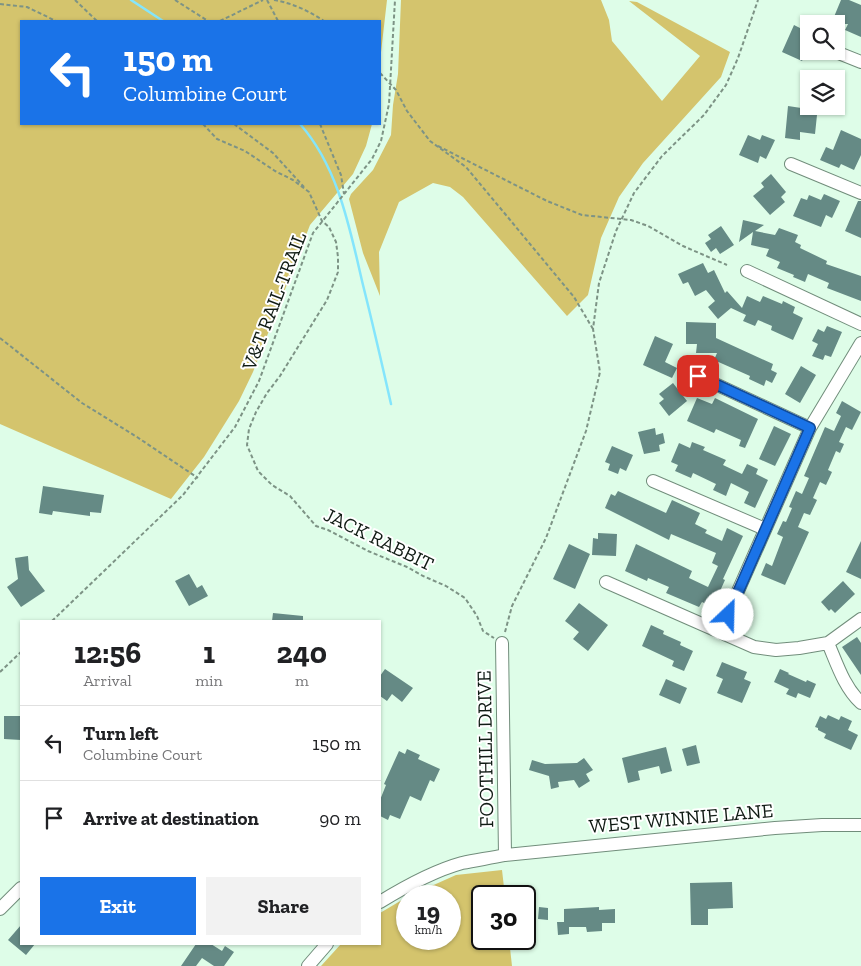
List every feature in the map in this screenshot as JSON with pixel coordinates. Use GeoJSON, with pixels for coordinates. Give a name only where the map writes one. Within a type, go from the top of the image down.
{"type":"FeatureCollection","features":[{"type":"Feature","properties":{"kind":"street"},"geometry":{"type":"LineString","coordinates":[[845,56],[861,62]]}},
{"type":"Feature","properties":{"kind":"street"},"geometry":{"type":"LineString","coordinates":[[791,164],[861,193]]}},
{"type":"Feature","properties":{"kind":"street"},"geometry":{"type":"LineString","coordinates":[[747,272],[861,324]]}},
{"type":"Feature","properties":{"kind":"street"},"geometry":{"type":"LineString","coordinates":[[720,632],[810,428],[861,342]]}},
{"type":"Feature","properties":{"kind":"street"},"geometry":{"type":"LineString","coordinates":[[698,376],[810,428]]}},
{"type":"Feature","properties":{"kind":"street"},"geometry":{"type":"LineString","coordinates":[[653,481],[766,529]]}},
{"type":"Feature","properties":{"kind":"street"},"geometry":{"type":"LineString","coordinates":[[606,582],[754,647],[776,650],[828,643],[861,619]]}},
{"type":"Feature","properties":{"kind":"street","name":"FOOTHILL DRIVE"},"geometry":{"type":"LineString","coordinates":[[502,643],[505,855]]}},
{"type":"Feature","properties":{"kind":"street"},"geometry":{"type":"LineString","coordinates":[[828,643],[844,681],[855,698],[861,703]]}},
{"type":"Feature","properties":{"kind":"street","name":"WEST WINNIE LANE"},"geometry":{"type":"LineString","coordinates":[[381,899],[432,874],[462,863],[505,855],[822,824],[861,825]]}},
{"type":"Feature","properties":{"kind":"street"},"geometry":{"type":"LineString","coordinates":[[0,909],[20,889]]}},
{"type":"Feature","properties":{"kind":"street"},"geometry":{"type":"LineString","coordinates":[[308,966],[326,945]]}},
{"type":"Feature","properties":{"kind":"path"},"geometry":{"type":"LineString","coordinates":[[75,0],[96,20]]}},
{"type":"Feature","properties":{"kind":"path"},"geometry":{"type":"LineString","coordinates":[[174,0],[206,20]]}},
{"type":"Feature","properties":{"kind":"path"},"geometry":{"type":"LineString","coordinates":[[222,20],[263,0]]}},
{"type":"Feature","properties":{"kind":"path"},"geometry":{"type":"LineString","coordinates":[[267,0],[277,20]]}},
{"type":"Feature","properties":{"kind":"path"},"geometry":{"type":"LineString","coordinates":[[274,0],[313,13],[323,20]]}},
{"type":"Feature","properties":{"kind":"path","name":"V&T RAIL-TRAIL"},"geometry":{"type":"LineString","coordinates":[[53,620],[184,495],[235,427],[259,381],[312,233],[372,159],[381,141],[388,104],[395,0]]}},
{"type":"Feature","properties":{"kind":"path"},"geometry":{"type":"LineString","coordinates":[[502,643],[512,606],[546,538],[586,431],[600,372],[594,329],[599,283],[616,231],[634,193],[662,156],[704,116],[726,85],[738,58],[758,0]]}},
{"type":"Feature","properties":{"kind":"path"},"geometry":{"type":"LineString","coordinates":[[0,4],[27,7],[54,20]]}},
{"type":"Feature","properties":{"kind":"path"},"geometry":{"type":"LineString","coordinates":[[381,73],[390,81],[407,111],[430,141],[466,167],[574,297],[594,329]]}},
{"type":"Feature","properties":{"kind":"path"},"geometry":{"type":"LineString","coordinates":[[204,125],[217,139],[245,151],[309,192]]}},
{"type":"Feature","properties":{"kind":"path"},"geometry":{"type":"LineString","coordinates":[[235,125],[272,153],[309,192]]}},
{"type":"Feature","properties":{"kind":"path"},"geometry":{"type":"LineString","coordinates":[[320,125],[340,175],[344,194]]}},
{"type":"Feature","properties":{"kind":"path"},"geometry":{"type":"LineString","coordinates":[[430,141],[470,163],[582,215],[631,220],[648,226],[683,246],[727,265]]}},
{"type":"Feature","properties":{"kind":"path","name":"JACK RABBIT"},"geometry":{"type":"LineString","coordinates":[[309,192],[322,221],[329,227],[336,242],[338,272],[327,300],[256,412],[249,429],[247,445],[258,471],[272,485],[290,496],[316,526],[407,567],[446,586],[465,598],[477,616],[483,630],[502,643]]}},
{"type":"Feature","properties":{"kind":"path"},"geometry":{"type":"LineString","coordinates":[[0,338],[82,403],[198,478]]}},
{"type":"Feature","properties":{"kind":"path"},"geometry":{"type":"LineString","coordinates":[[0,672],[20,653]]}},
{"type":"Feature","properties":{"kind":"shaded area"},"geometry":{"type":"Polygon","coordinates":[[[0,0],[387,0],[381,52],[381,20],[20,20],[20,125],[372,125],[366,146],[353,174],[310,225],[253,372],[239,401],[204,457],[171,499],[0,424],[0,0]]]}},
{"type":"Feature","properties":{"kind":"shaded area"},"geometry":{"type":"Polygon","coordinates":[[[401,0],[601,0],[609,20],[612,41],[662,101],[700,56],[629,1],[637,2],[730,52],[721,77],[643,163],[619,197],[601,238],[588,295],[567,316],[463,197],[450,187],[433,183],[399,202],[379,252],[380,296],[363,253],[349,199],[351,194],[373,170],[391,135],[398,74],[401,0]]]}},
{"type":"Feature","properties":{"kind":"shaded area"},"geometry":{"type":"Polygon","coordinates":[[[502,870],[504,885],[471,885],[471,950],[510,950],[512,966],[321,966],[340,945],[381,945],[381,912],[396,904],[396,950],[461,950],[461,885],[434,885],[456,875],[502,870]]]}},
{"type":"Feature","properties":{"kind":"building"},"geometry":{"type":"Polygon","coordinates":[[[841,0],[849,0],[861,5],[861,37],[845,30],[848,24],[845,24],[845,15],[835,15],[841,0]]]}},
{"type":"Feature","properties":{"kind":"building"},"geometry":{"type":"Polygon","coordinates":[[[794,25],[800,28],[800,60],[802,61],[782,52],[794,25]]]}},
{"type":"Feature","properties":{"kind":"building"},"geometry":{"type":"Polygon","coordinates":[[[788,106],[800,108],[800,115],[817,115],[815,134],[800,132],[800,140],[785,138],[788,106]]]}},
{"type":"Feature","properties":{"kind":"building"},"geometry":{"type":"Polygon","coordinates":[[[841,130],[861,139],[861,155],[854,170],[841,164],[839,168],[820,160],[826,147],[833,150],[841,130]]]}},
{"type":"Feature","properties":{"kind":"building"},"geometry":{"type":"Polygon","coordinates":[[[748,135],[760,140],[762,135],[775,140],[766,159],[760,156],[758,163],[739,155],[748,135]]]}},
{"type":"Feature","properties":{"kind":"building"},"geometry":{"type":"Polygon","coordinates":[[[771,174],[786,192],[781,197],[785,202],[770,215],[753,196],[764,187],[761,183],[771,174]]]}},
{"type":"Feature","properties":{"kind":"building"},"geometry":{"type":"Polygon","coordinates":[[[824,194],[840,201],[832,218],[826,215],[821,227],[793,216],[801,198],[807,200],[809,195],[821,200],[824,194]]]}},
{"type":"Feature","properties":{"kind":"building"},"geometry":{"type":"Polygon","coordinates":[[[858,201],[861,201],[861,238],[845,231],[858,201]]]}},
{"type":"Feature","properties":{"kind":"building"},"geometry":{"type":"Polygon","coordinates":[[[743,220],[764,225],[755,231],[775,235],[779,228],[798,235],[795,242],[801,245],[800,248],[827,261],[826,264],[861,276],[861,301],[827,288],[829,283],[808,274],[805,282],[777,268],[780,262],[766,256],[769,249],[751,245],[753,232],[739,242],[743,220]]]}},
{"type":"Feature","properties":{"kind":"building"},"geometry":{"type":"Polygon","coordinates":[[[721,226],[734,245],[720,254],[716,248],[711,252],[705,243],[711,239],[708,235],[721,226]]]}},
{"type":"Feature","properties":{"kind":"building"},"geometry":{"type":"Polygon","coordinates":[[[703,263],[708,273],[714,270],[725,293],[727,291],[742,308],[747,296],[760,302],[763,296],[782,304],[783,301],[795,307],[793,313],[803,318],[793,340],[771,330],[772,326],[758,320],[755,326],[743,321],[746,315],[731,308],[718,319],[708,307],[715,301],[706,290],[695,296],[688,282],[683,284],[678,274],[703,263]]]}},
{"type":"Feature","properties":{"kind":"building"},"geometry":{"type":"Polygon","coordinates":[[[686,322],[716,323],[716,338],[773,364],[771,370],[777,373],[772,383],[766,380],[764,386],[749,379],[750,376],[714,360],[717,353],[696,353],[697,344],[686,344],[686,322]]]}},
{"type":"Feature","properties":{"kind":"building"},"geometry":{"type":"Polygon","coordinates":[[[827,326],[842,332],[831,357],[825,355],[823,360],[812,356],[818,344],[812,341],[818,329],[824,332],[827,326]]]}},
{"type":"Feature","properties":{"kind":"building"},"geometry":{"type":"Polygon","coordinates":[[[655,336],[673,344],[665,362],[677,368],[672,378],[643,365],[655,336]]]}},
{"type":"Feature","properties":{"kind":"building"},"geometry":{"type":"Polygon","coordinates":[[[801,366],[816,375],[800,403],[785,394],[801,366]]]}},
{"type":"Feature","properties":{"kind":"building"},"geometry":{"type":"Polygon","coordinates":[[[673,383],[687,401],[669,416],[659,403],[664,399],[659,394],[673,383]]]}},
{"type":"Feature","properties":{"kind":"building"},"geometry":{"type":"Polygon","coordinates":[[[697,398],[712,404],[715,398],[758,419],[745,448],[739,446],[741,440],[716,429],[714,433],[687,421],[697,398]]]}},
{"type":"Feature","properties":{"kind":"building"},"geometry":{"type":"Polygon","coordinates":[[[842,401],[861,412],[852,430],[846,427],[839,442],[844,444],[840,453],[836,451],[828,470],[832,472],[826,485],[820,482],[813,498],[817,500],[810,515],[804,513],[798,527],[809,532],[785,585],[761,575],[766,563],[772,566],[783,537],[777,534],[783,521],[786,522],[792,508],[789,507],[796,491],[802,494],[809,478],[804,476],[825,427],[834,431],[841,416],[836,413],[842,401]]]}},
{"type":"Feature","properties":{"kind":"building"},"geometry":{"type":"Polygon","coordinates":[[[774,426],[791,434],[775,466],[759,459],[774,426]]]}},
{"type":"Feature","properties":{"kind":"building"},"geometry":{"type":"Polygon","coordinates":[[[655,428],[656,435],[663,433],[665,443],[659,445],[660,451],[644,454],[638,432],[655,428]]]}},
{"type":"Feature","properties":{"kind":"building"},"geometry":{"type":"Polygon","coordinates":[[[692,442],[705,447],[703,450],[726,460],[723,465],[742,474],[747,464],[758,469],[756,474],[768,480],[755,508],[744,503],[749,492],[731,483],[726,496],[713,490],[716,484],[693,473],[691,478],[675,471],[678,465],[671,462],[679,443],[690,448],[692,442]]]}},
{"type":"Feature","properties":{"kind":"building"},"geometry":{"type":"Polygon","coordinates":[[[612,446],[633,455],[626,471],[620,468],[618,474],[608,470],[610,464],[605,462],[612,446]]]}},
{"type":"Feature","properties":{"kind":"building"},"geometry":{"type":"Polygon","coordinates":[[[43,486],[104,495],[101,513],[90,512],[90,516],[53,511],[52,515],[39,513],[43,486]]]}},
{"type":"Feature","properties":{"kind":"building"},"geometry":{"type":"Polygon","coordinates":[[[618,491],[666,513],[672,500],[700,513],[695,524],[707,530],[705,533],[722,541],[727,528],[743,536],[723,579],[725,580],[716,600],[712,598],[708,605],[702,602],[699,607],[666,593],[669,587],[648,578],[647,581],[625,571],[636,544],[692,571],[689,578],[708,587],[718,566],[712,563],[716,553],[671,534],[669,540],[605,508],[611,494],[615,496],[618,491]]]}},
{"type":"Feature","properties":{"kind":"building"},"geometry":{"type":"Polygon","coordinates":[[[598,533],[617,534],[616,556],[592,555],[593,538],[598,539],[598,533]]]}},
{"type":"Feature","properties":{"kind":"building"},"geometry":{"type":"Polygon","coordinates":[[[861,541],[861,579],[846,572],[861,541]]]}},
{"type":"Feature","properties":{"kind":"building"},"geometry":{"type":"Polygon","coordinates":[[[569,544],[590,554],[575,589],[553,579],[569,544]]]}},
{"type":"Feature","properties":{"kind":"building"},"geometry":{"type":"Polygon","coordinates":[[[28,556],[29,570],[45,591],[21,607],[7,587],[18,579],[15,558],[28,556]]]}},
{"type":"Feature","properties":{"kind":"building"},"geometry":{"type":"Polygon","coordinates":[[[189,574],[197,588],[202,585],[208,596],[189,606],[175,581],[189,574]]]}},
{"type":"Feature","properties":{"kind":"building"},"geometry":{"type":"Polygon","coordinates":[[[843,581],[855,594],[835,613],[831,609],[829,611],[821,602],[843,581]]]}},
{"type":"Feature","properties":{"kind":"building"},"geometry":{"type":"Polygon","coordinates":[[[579,603],[608,625],[588,651],[573,639],[579,632],[565,621],[579,603]]]}},
{"type":"Feature","properties":{"kind":"building"},"geometry":{"type":"Polygon","coordinates":[[[273,613],[303,616],[303,620],[272,620],[273,613]]]}},
{"type":"Feature","properties":{"kind":"building"},"geometry":{"type":"Polygon","coordinates":[[[651,625],[664,631],[663,634],[681,642],[680,645],[693,651],[684,671],[672,666],[674,661],[642,646],[651,625]]]}},
{"type":"Feature","properties":{"kind":"building"},"geometry":{"type":"Polygon","coordinates":[[[857,637],[861,643],[861,675],[842,647],[857,637]]]}},
{"type":"Feature","properties":{"kind":"building"},"geometry":{"type":"Polygon","coordinates":[[[722,662],[747,672],[744,679],[751,682],[742,703],[717,693],[723,679],[716,676],[722,662]]]}},
{"type":"Feature","properties":{"kind":"building"},"geometry":{"type":"Polygon","coordinates":[[[385,669],[413,688],[402,702],[392,694],[387,701],[381,697],[381,675],[385,669]]]}},
{"type":"Feature","properties":{"kind":"building"},"geometry":{"type":"Polygon","coordinates":[[[780,669],[806,682],[807,680],[816,684],[810,698],[798,693],[796,698],[786,694],[789,689],[774,682],[780,669]]]}},
{"type":"Feature","properties":{"kind":"building"},"geometry":{"type":"Polygon","coordinates":[[[666,679],[687,688],[680,704],[659,695],[666,679]]]}},
{"type":"Feature","properties":{"kind":"building"},"geometry":{"type":"Polygon","coordinates":[[[828,715],[839,720],[841,716],[852,721],[848,730],[858,735],[851,750],[824,738],[826,734],[815,727],[820,716],[826,719],[828,715]]]}},
{"type":"Feature","properties":{"kind":"building"},"geometry":{"type":"Polygon","coordinates":[[[4,716],[20,716],[20,740],[4,739],[4,716]]]}},
{"type":"Feature","properties":{"kind":"building"},"geometry":{"type":"Polygon","coordinates":[[[696,745],[700,763],[687,766],[682,749],[696,745]]]}},
{"type":"Feature","properties":{"kind":"building"},"geometry":{"type":"Polygon","coordinates":[[[666,747],[672,771],[661,774],[659,766],[638,771],[640,780],[628,783],[622,758],[666,747]]]}},
{"type":"Feature","properties":{"kind":"building"},"geometry":{"type":"Polygon","coordinates":[[[407,749],[420,755],[418,759],[440,769],[434,782],[430,780],[421,801],[410,796],[400,819],[390,815],[388,820],[381,816],[381,798],[386,785],[384,784],[399,751],[405,754],[407,749]]]}},
{"type":"Feature","properties":{"kind":"building"},"geometry":{"type":"Polygon","coordinates":[[[584,758],[593,770],[586,774],[590,781],[579,788],[574,780],[558,782],[559,787],[551,789],[549,776],[529,770],[532,760],[545,764],[577,763],[584,758]]]}},
{"type":"Feature","properties":{"kind":"building"},"geometry":{"type":"Polygon","coordinates":[[[732,882],[733,908],[708,909],[708,925],[691,925],[690,883],[732,882]]]}},
{"type":"Feature","properties":{"kind":"building"},"geometry":{"type":"Polygon","coordinates":[[[539,907],[548,908],[548,920],[538,919],[539,907]]]}},
{"type":"Feature","properties":{"kind":"building"},"geometry":{"type":"Polygon","coordinates":[[[599,907],[599,910],[615,909],[615,923],[602,923],[602,931],[587,932],[586,927],[569,927],[569,934],[558,935],[557,922],[564,922],[564,909],[599,907]]]}},
{"type":"Feature","properties":{"kind":"building"},"geometry":{"type":"Polygon","coordinates":[[[20,926],[20,945],[34,945],[26,955],[8,940],[20,926]]]}},
{"type":"Feature","properties":{"kind":"building"},"geometry":{"type":"Polygon","coordinates":[[[195,945],[213,945],[222,951],[225,946],[234,952],[224,966],[214,966],[202,958],[196,966],[181,966],[195,945]]]}},
{"type":"Feature","properties":{"kind":"waterway"},"geometry":{"type":"LineString","coordinates":[[131,0],[161,20]]}},
{"type":"Feature","properties":{"kind":"waterway"},"geometry":{"type":"LineString","coordinates":[[301,125],[313,141],[334,180],[348,221],[391,404]]}},
{"type":"Feature","properties":{"kind":"route"},"geometry":{"type":"LineString","coordinates":[[698,376],[810,428],[728,615]]}}]}
